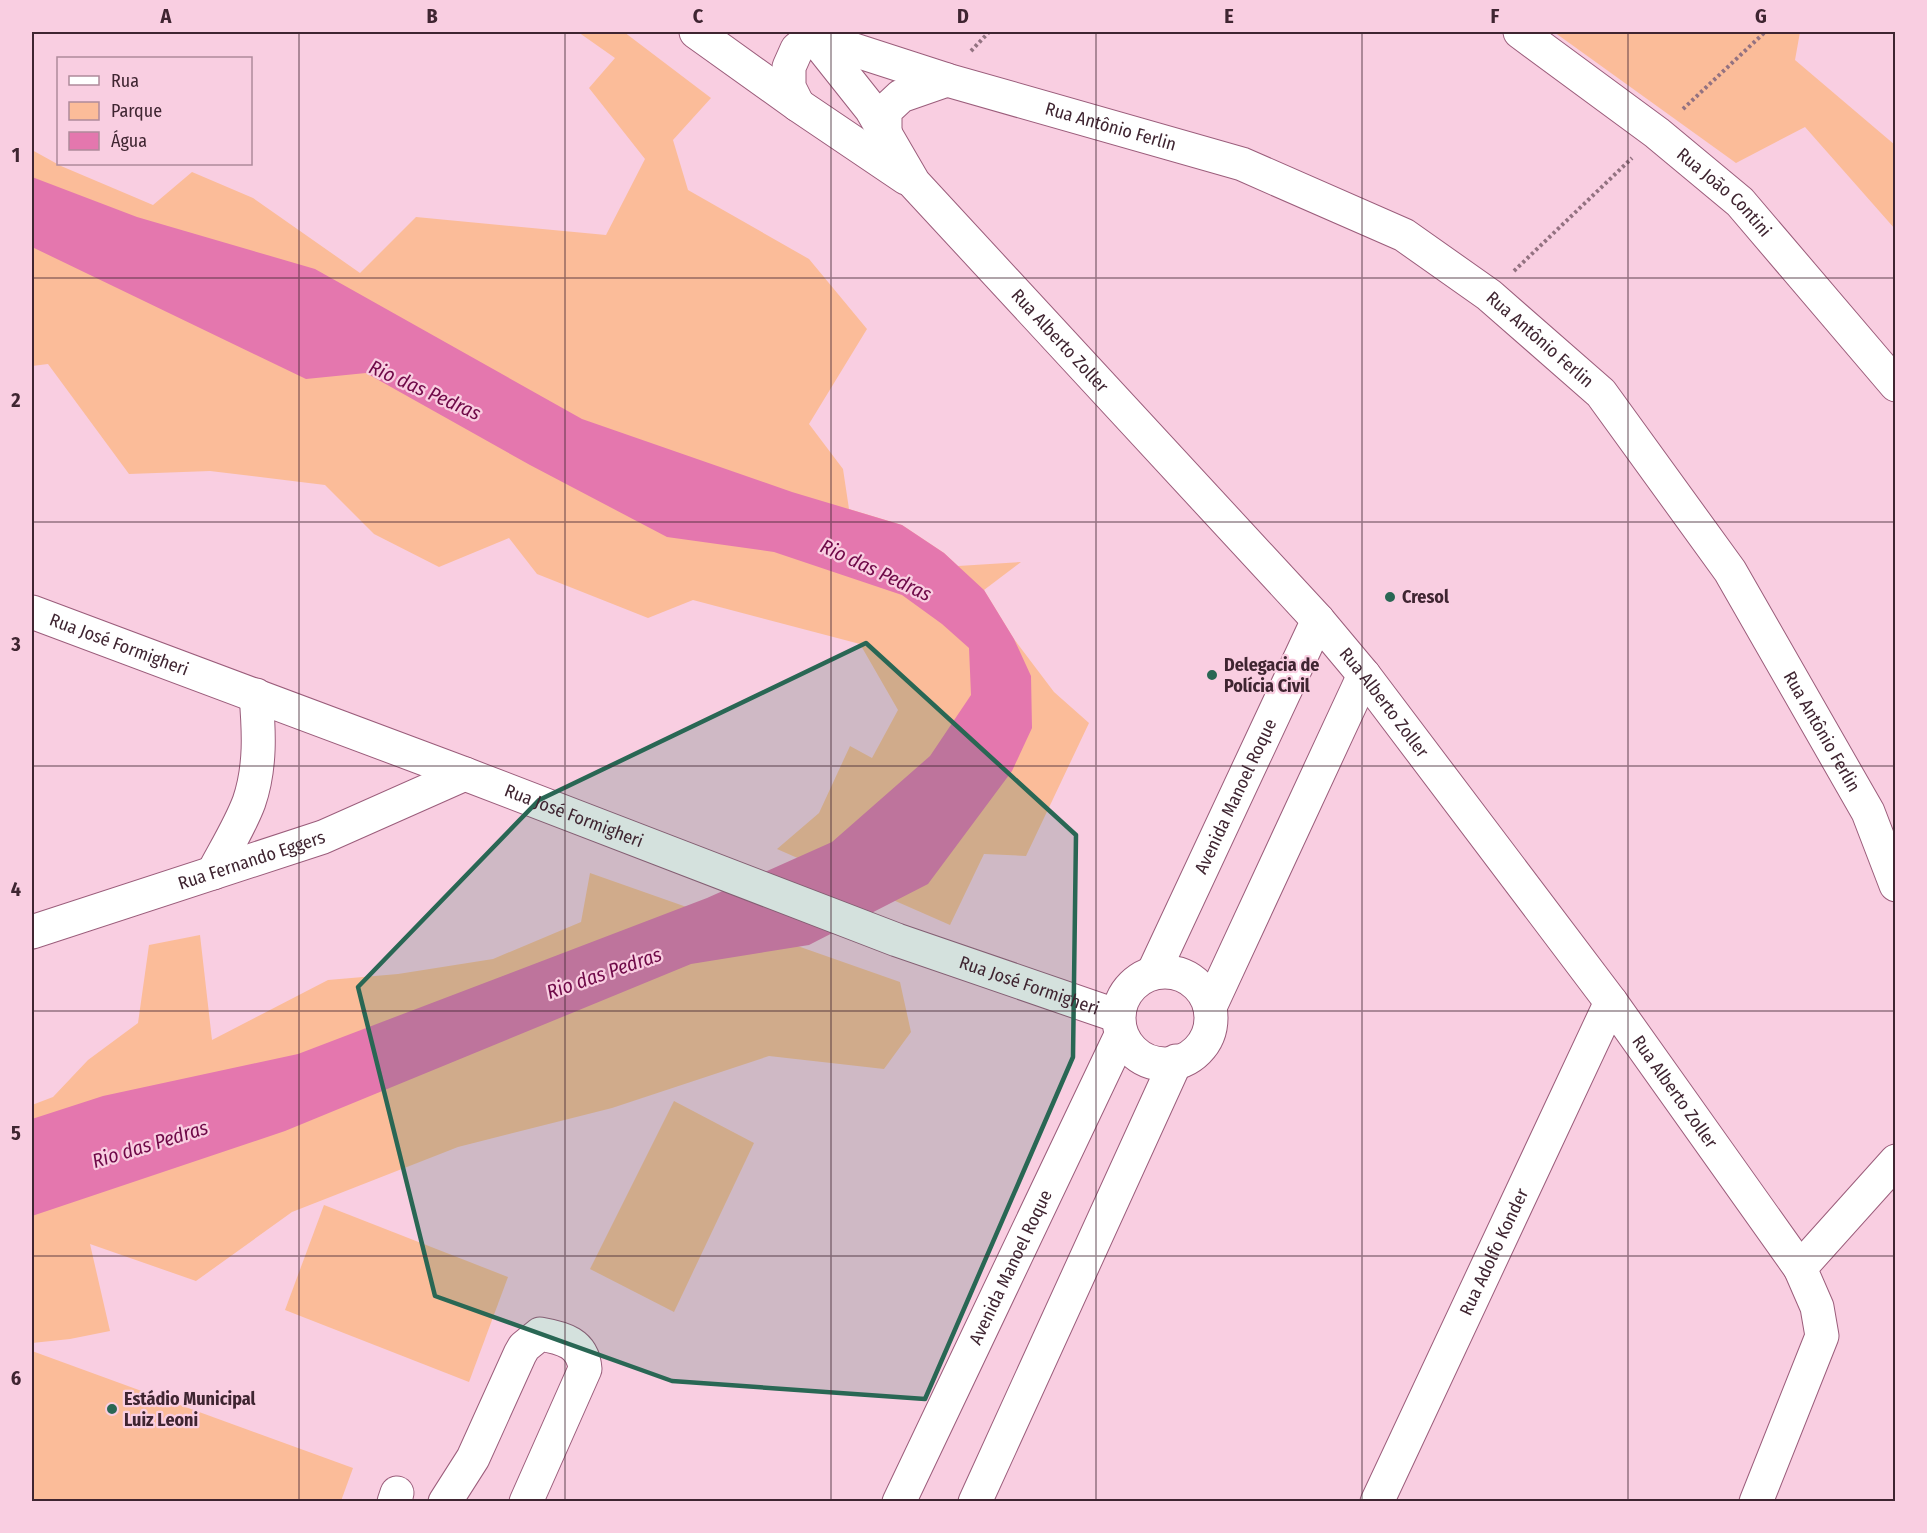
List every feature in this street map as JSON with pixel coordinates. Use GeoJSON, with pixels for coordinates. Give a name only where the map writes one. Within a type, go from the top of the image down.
{"type":"FeatureCollection","features":[{"type":"Feature","properties":{"kind":"street","name":"Rua Alberto Zoller"},"geometry":{"type":"LineString","coordinates":[[696,32],[798,105],[914,183]]}},
{"type":"Feature","properties":{"kind":"street","name":"Rua Antônio Ferlin"},"geometry":{"type":"LineString","coordinates":[[714,32],[767,60],[819,75],[888,81],[947,80]]}},
{"type":"Feature","properties":{"kind":"street","name":"Rua João Contini"},"geometry":{"type":"LineString","coordinates":[[1520,32],[1657,134],[1740,202],[1896,385]]}},
{"type":"Feature","properties":{"kind":"street","name":"Rua Alberto Zoller"},"geometry":{"type":"LineString","coordinates":[[804,34],[847,77],[871,109],[914,183],[1318,620],[1364,675],[1611,1002],[1800,1268],[1817,1307],[1822,1336],[1756,1502]]}},
{"type":"Feature","properties":{"kind":"street"},"geometry":{"type":"LineString","coordinates":[[798,105],[789,87],[789,67],[804,34]]}},
{"type":"Feature","properties":{"kind":"street","name":"Rua Antônio Ferlin"},"geometry":{"type":"LineString","coordinates":[[804,34],[947,80],[1242,164],[1404,235],[1489,294],[1601,393],[1730,571],[1868,812],[1896,885]]}},
{"type":"Feature","properties":{"kind":"street"},"geometry":{"type":"LineString","coordinates":[[885,133],[885,111],[901,96],[947,80]]}},
{"type":"Feature","properties":{"kind":"street","name":"Rua José Formigheri"},"geometry":{"type":"LineString","coordinates":[[32,612],[465,774],[1120,1025]]}},
{"type":"Feature","properties":{"kind":"street","name":"Avenida Manoel Roque"},"geometry":{"type":"LineString","coordinates":[[1153,973],[1318,620]]}},
{"type":"Feature","properties":{"kind":"street"},"geometry":{"type":"LineString","coordinates":[[1210,1007],[1364,675]]}},
{"type":"Feature","properties":{"kind":"street"},"geometry":{"type":"LineString","coordinates":[[213,873],[249,803],[255,776],[259,729],[256,695]]}},
{"type":"Feature","properties":{"kind":"street","name":"Rua Fernando Eggers"},"geometry":{"type":"LineString","coordinates":[[32,932],[323,837],[465,774]]}},
{"type":"Feature","properties":{"kind":"street"},"geometry":{"type":"LineString","coordinates":[[1173,972],[1191,980],[1203,992],[1210,1007],[1211,1024],[1205,1040],[1195,1053],[1162,1064],[1145,1060],[1131,1050],[1120,1025],[1123,997],[1136,981],[1153,973],[1173,972]]}},
{"type":"Feature","properties":{"kind":"street","name":"Rua Adolfo Konder"},"geometry":{"type":"LineString","coordinates":[[1377,1502],[1611,1002]]}},
{"type":"Feature","properties":{"kind":"street","name":"Avenida Manoel Roque"},"geometry":{"type":"LineString","coordinates":[[899,1502],[1120,1025]]}},
{"type":"Feature","properties":{"kind":"street"},"geometry":{"type":"LineString","coordinates":[[975,1502],[1176,1061]]}},
{"type":"Feature","properties":{"kind":"street"},"geometry":{"type":"LineString","coordinates":[[1800,1268],[1896,1161]]}},
{"type":"Feature","properties":{"kind":"street"},"geometry":{"type":"LineString","coordinates":[[445,1502],[473,1458],[520,1354],[524,1347],[540,1334],[558,1337],[574,1345],[584,1358],[585,1370],[526,1502]]}},
{"type":"Feature","properties":{"kind":"path"},"geometry":{"type":"LineString","coordinates":[[1489,294],[1765,32]]}},
{"type":"Feature","properties":{"kind":"highlighted area"},"geometry":{"type":"Polygon","coordinates":[[[866,643],[1076,835],[1073,1057],[925,1399],[672,1381],[435,1296],[358,987],[539,800],[866,643]]]}},
{"type":"Feature","properties":{"kind":"green space"},"geometry":{"type":"Polygon","coordinates":[[[578,32],[624,32],[711,98],[673,140],[688,190],[809,259],[867,329],[809,424],[843,469],[849,509],[902,525],[944,553],[958,566],[1021,562],[984,590],[1014,639],[1054,692],[1089,723],[1026,856],[984,854],[950,925],[777,849],[819,813],[850,746],[872,758],[898,710],[860,644],[693,600],[648,618],[537,574],[509,538],[439,567],[374,534],[325,485],[210,471],[129,474],[48,364],[32,366],[32,150],[57,165],[153,205],[192,172],[253,198],[360,273],[416,217],[606,235],[645,159],[589,88],[615,58],[578,32]]]}},
{"type":"Feature","properties":{"kind":"green space"},"geometry":{"type":"Polygon","coordinates":[[[1554,32],[1800,32],[1795,60],[1895,145],[1895,229],[1805,127],[1736,163],[1554,32]]]}},
{"type":"Feature","properties":{"kind":"green space"},"geometry":{"type":"Polygon","coordinates":[[[590,873],[900,982],[911,1032],[884,1069],[769,1056],[612,1108],[458,1147],[292,1212],[196,1281],[90,1244],[110,1331],[70,1339],[32,1343],[32,1105],[53,1097],[88,1060],[138,1023],[149,945],[200,935],[212,1040],[328,980],[398,974],[493,959],[581,922],[590,873]]]}},
{"type":"Feature","properties":{"kind":"green space"},"geometry":{"type":"Polygon","coordinates":[[[674,1101],[754,1143],[674,1312],[590,1269],[674,1101]]]}},
{"type":"Feature","properties":{"kind":"green space"},"geometry":{"type":"Polygon","coordinates":[[[324,1205],[508,1277],[469,1382],[285,1310],[324,1205]]]}},
{"type":"Feature","properties":{"kind":"green space","name":"Estádio Municipal Luiz Leoni"},"geometry":{"type":"Polygon","coordinates":[[[32,1351],[353,1468],[341,1501],[32,1501],[32,1351]]]}},
{"type":"Feature","properties":{"kind":"water","name":"Rio das Pedras"},"geometry":{"type":"Polygon","coordinates":[[[32,177],[137,217],[315,269],[582,419],[792,492],[902,525],[944,553],[984,590],[1014,639],[1031,676],[1032,728],[1012,771],[928,884],[809,945],[691,964],[285,1131],[32,1216],[32,1119],[103,1096],[298,1054],[707,898],[832,842],[930,756],[971,695],[969,648],[942,624],[902,595],[774,552],[667,537],[530,465],[366,373],[306,379],[32,247],[32,177]]]}},
{"type":"Feature","properties":{"kind":"place","name":"Cresol"},"geometry":{"type":"Point","coordinates":[1390,597]}},
{"type":"Feature","properties":{"kind":"place","name":"Delegacia de Polícia Civil"},"geometry":{"type":"Point","coordinates":[1212,675]}},
{"type":"Feature","properties":{"kind":"place","name":"Estádio Municipal Luiz Leoni"},"geometry":{"type":"Point","coordinates":[112,1409]}}]}
